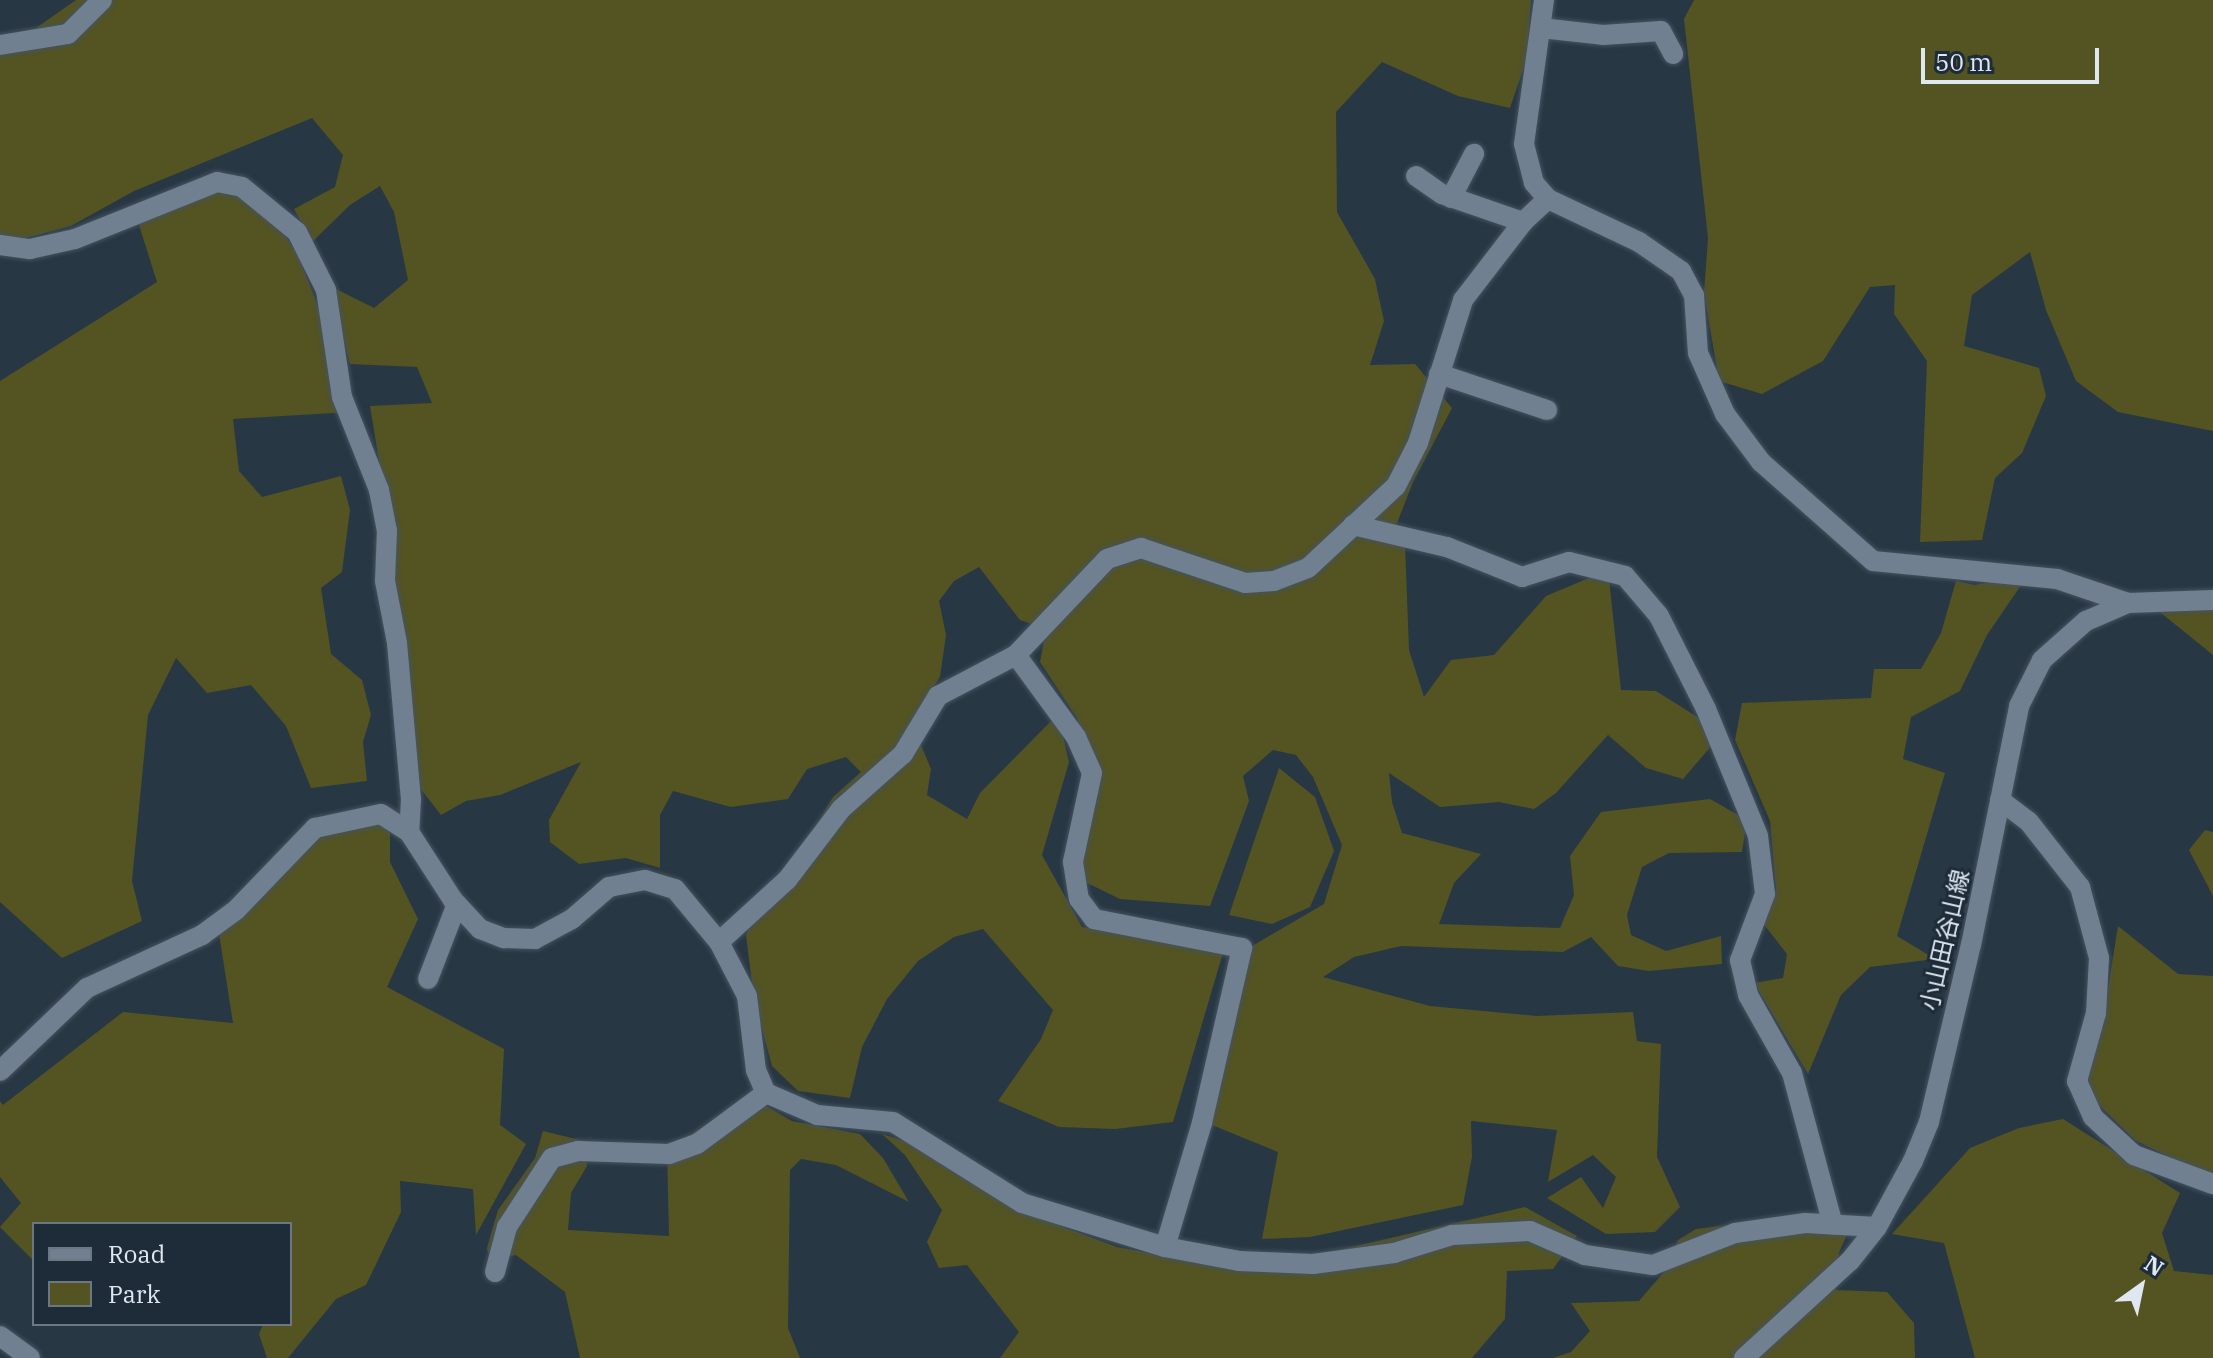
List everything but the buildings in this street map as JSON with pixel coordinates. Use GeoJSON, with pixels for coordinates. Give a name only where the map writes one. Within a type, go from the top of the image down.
{"type":"FeatureCollection","features":[{"type":"Feature","properties":{"kind":"street"},"geometry":{"type":"LineString","coordinates":[[0,45],[68,34],[102,0]]}},
{"type":"Feature","properties":{"kind":"street"},"geometry":{"type":"LineString","coordinates":[[1544,0],[1524,144],[1534,183],[1548,199],[1639,242],[1681,271],[1694,295],[1698,353],[1725,414],[1761,462],[1873,561],[2057,579],[2128,603]]}},
{"type":"Feature","properties":{"kind":"street"},"geometry":{"type":"LineString","coordinates":[[1541,28],[1603,35],[1661,31],[1673,54]]}},
{"type":"Feature","properties":{"kind":"street"},"geometry":{"type":"LineString","coordinates":[[1451,198],[1474,154]]}},
{"type":"Feature","properties":{"kind":"street"},"geometry":{"type":"LineString","coordinates":[[1416,176],[1451,198],[1523,222]]}},
{"type":"Feature","properties":{"kind":"street"},"geometry":{"type":"LineString","coordinates":[[0,245],[30,249],[75,239],[217,182],[242,187],[297,232],[326,290],[342,397],[379,490],[387,531],[385,581],[397,643],[411,799],[409,832]]}},
{"type":"Feature","properties":{"kind":"street"},"geometry":{"type":"LineString","coordinates":[[719,942],[787,880],[841,809],[903,754],[938,696],[1016,655],[1107,559],[1141,548],[1245,583],[1274,581],[1308,568],[1396,486],[1418,443],[1463,300],[1523,222],[1548,199]]}},
{"type":"Feature","properties":{"kind":"street"},"geometry":{"type":"LineString","coordinates":[[1439,374],[1547,410]]}},
{"type":"Feature","properties":{"kind":"street"},"geometry":{"type":"LineString","coordinates":[[1353,525],[1447,547],[1522,577],[1569,562],[1625,576],[1659,616],[1706,709],[1758,836],[1765,894],[1740,960],[1748,995],[1792,1073],[1833,1225]]}},
{"type":"Feature","properties":{"kind":"street","name":"小山田谷山線"},"geometry":{"type":"LineString","coordinates":[[1744,1358],[1824,1288],[1877,1227],[1929,1122],[2019,706],[2042,660],[2086,621],[2128,603],[2213,600]]}},
{"type":"Feature","properties":{"kind":"street"},"geometry":{"type":"LineString","coordinates":[[1016,655],[1076,737],[1092,773],[1073,862],[1079,899],[1086,909],[1094,919],[1242,948],[1202,1123],[1165,1247]]}},
{"type":"Feature","properties":{"kind":"street"},"geometry":{"type":"LineString","coordinates":[[2000,800],[2029,822],[2080,887],[2099,958],[2096,1013],[2077,1081],[2093,1117],[2134,1155],[2213,1184]]}},
{"type":"Feature","properties":{"kind":"street"},"geometry":{"type":"LineString","coordinates":[[0,1071],[87,988],[202,935],[236,910],[315,828],[381,814],[409,832],[457,904],[480,929],[504,938],[535,939],[572,919],[609,887],[645,880],[675,889],[719,942],[747,996],[756,1070],[766,1093],[817,1115],[893,1122],[1022,1203],[1165,1247],[1239,1261],[1313,1264],[1394,1253],[1452,1235],[1530,1231],[1585,1255],[1653,1265],[1735,1233],[1805,1223],[1877,1227]]}},
{"type":"Feature","properties":{"kind":"street"},"geometry":{"type":"LineString","coordinates":[[428,979],[457,904]]}},
{"type":"Feature","properties":{"kind":"street"},"geometry":{"type":"LineString","coordinates":[[495,1272],[507,1227],[552,1158],[578,1151],[669,1154],[697,1144],[766,1093]]}},
{"type":"Feature","properties":{"kind":"street"},"geometry":{"type":"LineString","coordinates":[[0,1336],[30,1358]]}},
{"type":"Feature","properties":{"kind":"green space"},"geometry":{"type":"Polygon","coordinates":[[[76,0],[1531,0],[1527,58],[1510,108],[1458,96],[1382,62],[1336,112],[1337,212],[1375,279],[1384,321],[1370,365],[1415,364],[1452,408],[1413,482],[1394,531],[1405,544],[1409,650],[1424,697],[1451,660],[1494,655],[1546,596],[1608,570],[1621,690],[1656,691],[1699,718],[1713,744],[1683,779],[1646,768],[1608,735],[1556,793],[1534,809],[1499,802],[1440,807],[1389,773],[1392,802],[1402,833],[1481,854],[1454,883],[1439,924],[1560,928],[1574,895],[1570,856],[1601,812],[1710,799],[1747,820],[1742,852],[1669,853],[1642,867],[1627,915],[1631,935],[1666,951],[1721,936],[1722,964],[1649,971],[1618,966],[1591,937],[1563,952],[1401,946],[1354,957],[1323,977],[1430,1006],[1537,1016],[1633,1012],[1637,1041],[1661,1044],[1657,1157],[1680,1207],[1655,1232],[1606,1234],[1547,1198],[1581,1177],[1603,1208],[1616,1177],[1593,1155],[1548,1182],[1557,1130],[1471,1121],[1472,1157],[1463,1205],[1310,1237],[1262,1239],[1278,1152],[1207,1123],[1252,946],[1324,904],[1342,845],[1313,777],[1296,755],[1273,750],[1243,776],[1249,801],[1210,906],[1120,899],[1085,882],[1079,842],[1090,772],[1077,718],[1040,662],[1046,629],[1020,620],[979,567],[954,581],[939,601],[946,635],[940,677],[911,721],[931,769],[927,795],[967,819],[980,793],[1058,714],[1069,762],[1042,855],[1082,927],[1225,946],[1173,1122],[1115,1129],[1059,1127],[998,1101],[1041,1039],[1053,1010],[983,929],[954,937],[918,961],[887,999],[862,1047],[850,1098],[798,1091],[772,1066],[754,1000],[746,935],[755,913],[799,855],[833,797],[861,772],[846,757],[807,769],[788,799],[731,807],[673,791],[660,815],[660,868],[626,858],[579,864],[550,842],[549,820],[581,762],[500,795],[466,801],[441,815],[405,769],[389,611],[375,564],[379,461],[370,406],[432,403],[417,367],[350,364],[330,286],[374,308],[408,280],[394,212],[380,186],[350,205],[312,242],[294,209],[335,187],[343,155],[312,118],[134,191],[71,226],[14,241],[0,238],[0,37],[36,28],[76,0]]]}},
{"type":"Feature","properties":{"kind":"green space"},"geometry":{"type":"Polygon","coordinates":[[[1694,0],[2213,0],[2213,431],[2118,412],[2076,381],[2046,310],[2030,252],[1972,295],[1964,346],[2039,368],[2046,396],[2022,453],[1995,478],[1982,540],[1920,542],[1927,361],[1894,314],[1895,285],[1870,287],[1823,361],[1762,394],[1719,381],[1704,293],[1708,238],[1684,19],[1694,0]]]}},
{"type":"Feature","properties":{"kind":"green space"},"geometry":{"type":"Polygon","coordinates":[[[235,186],[265,204],[299,257],[331,340],[350,412],[233,419],[239,471],[262,497],[341,476],[350,510],[342,572],[321,588],[331,654],[362,680],[371,715],[363,742],[367,781],[311,788],[286,726],[251,685],[207,693],[176,658],[148,715],[132,881],[142,921],[62,958],[0,902],[0,381],[157,282],[134,209],[235,186]]]}},
{"type":"Feature","properties":{"kind":"green space"},"geometry":{"type":"Polygon","coordinates":[[[2028,575],[1987,635],[1960,691],[1911,717],[1903,759],[1945,773],[1897,936],[1935,959],[1870,967],[1841,995],[1808,1074],[1754,983],[1783,978],[1787,954],[1762,922],[1776,890],[1770,821],[1735,740],[1742,703],[1871,698],[1874,669],[1921,669],[1941,633],[1956,581],[1975,585],[2028,575]]]}},
{"type":"Feature","properties":{"kind":"green space"},"geometry":{"type":"Polygon","coordinates":[[[2213,597],[2213,655],[2155,608],[2213,597]]]}},
{"type":"Feature","properties":{"kind":"green space"},"geometry":{"type":"Polygon","coordinates":[[[1279,768],[1315,797],[1334,851],[1310,907],[1272,924],[1229,915],[1279,768]]]}},
{"type":"Feature","properties":{"kind":"green space"},"geometry":{"type":"Polygon","coordinates":[[[319,819],[390,825],[390,862],[418,919],[387,987],[504,1049],[500,1125],[526,1144],[476,1235],[473,1189],[400,1181],[401,1212],[366,1285],[336,1299],[288,1358],[267,1358],[259,1334],[262,1326],[292,1326],[292,1222],[32,1222],[32,1259],[0,1227],[21,1203],[0,1177],[0,1101],[3,1105],[123,1012],[233,1023],[217,921],[319,819]]]}},
{"type":"Feature","properties":{"kind":"green space"},"geometry":{"type":"Polygon","coordinates":[[[2205,830],[2213,832],[2213,896],[2189,850],[2205,830]]]}},
{"type":"Feature","properties":{"kind":"green space"},"geometry":{"type":"Polygon","coordinates":[[[2118,926],[2178,974],[2213,976],[2213,1179],[2135,1140],[2099,1105],[2085,1073],[2102,1026],[2118,926]]]}},
{"type":"Feature","properties":{"kind":"green space"},"geometry":{"type":"Polygon","coordinates":[[[766,1106],[792,1121],[860,1134],[883,1158],[909,1202],[836,1165],[801,1159],[790,1170],[788,1328],[800,1358],[580,1358],[565,1292],[516,1255],[490,1260],[487,1248],[498,1210],[535,1158],[543,1131],[584,1141],[587,1166],[571,1193],[568,1230],[669,1236],[667,1150],[728,1110],[766,1106]]]}},
{"type":"Feature","properties":{"kind":"green space"},"geometry":{"type":"Polygon","coordinates":[[[2063,1119],[2180,1193],[2162,1233],[2174,1271],[2213,1275],[2213,1358],[1975,1358],[1944,1243],[1892,1234],[1970,1148],[2019,1128],[2063,1119]]]}},
{"type":"Feature","properties":{"kind":"green space"},"geometry":{"type":"Polygon","coordinates":[[[882,1134],[936,1151],[1013,1208],[1117,1247],[1247,1271],[1525,1207],[1577,1236],[1553,1269],[1507,1271],[1505,1319],[1472,1358],[1000,1358],[1019,1332],[967,1265],[939,1268],[927,1242],[942,1210],[905,1155],[882,1134]]]}},
{"type":"Feature","properties":{"kind":"green space"},"geometry":{"type":"Polygon","coordinates":[[[1828,1212],[1855,1216],[1839,1253],[1836,1290],[1887,1292],[1914,1323],[1915,1358],[1553,1358],[1571,1352],[1590,1331],[1571,1303],[1639,1301],[1663,1273],[1678,1240],[1696,1229],[1828,1212]]]}}]}
